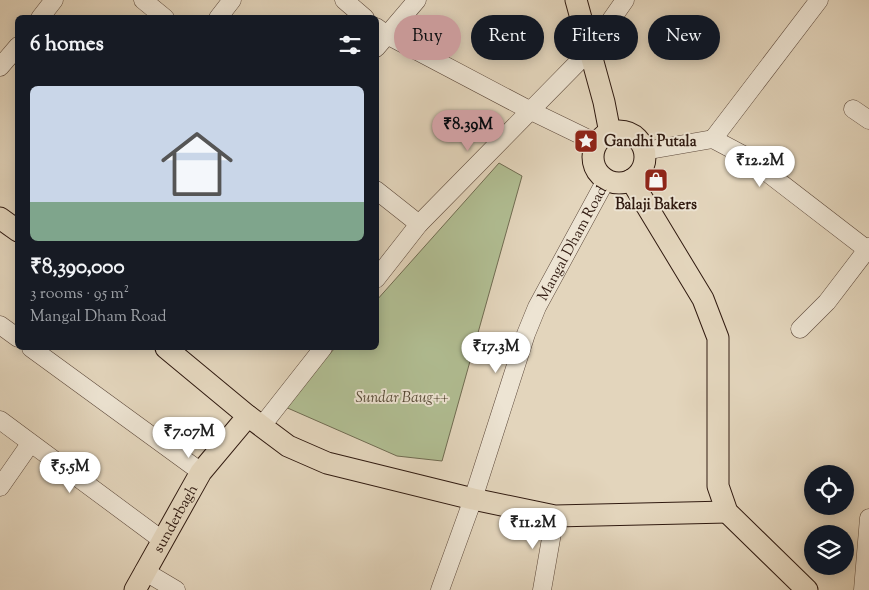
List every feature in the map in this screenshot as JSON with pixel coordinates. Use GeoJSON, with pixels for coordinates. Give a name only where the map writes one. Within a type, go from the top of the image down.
{"type":"FeatureCollection","features":[{"type":"Feature","properties":{"kind":"main road"},"geometry":{"type":"LineString","coordinates":[[576,0],[580,15]]}},
{"type":"Feature","properties":{"kind":"main road"},"geometry":{"type":"LineString","coordinates":[[592,60],[604,138]]}},
{"type":"Feature","properties":{"kind":"main road"},"geometry":{"type":"LineString","coordinates":[[627,133],[640,143],[644,151],[642,168],[631,180],[614,183],[606,180],[595,168],[594,151],[604,138],[627,133]]}},
{"type":"Feature","properties":{"kind":"main road"},"geometry":{"type":"LineString","coordinates":[[631,180],[703,299],[718,338],[718,486],[727,512],[807,590]]}},
{"type":"Feature","properties":{"kind":"main road"},"geometry":{"type":"LineString","coordinates":[[0,218],[15,229]]}},
{"type":"Feature","properties":{"kind":"main road"},"geometry":{"type":"LineString","coordinates":[[168,350],[254,421],[288,446],[327,463],[473,499],[555,516],[727,512]]}},
{"type":"Feature","properties":{"kind":"main road","name":"sunderbagh"},"geometry":{"type":"LineString","coordinates":[[135,590],[201,472],[254,421]]}},
{"type":"Feature","properties":{"kind":"street"},"geometry":{"type":"LineString","coordinates":[[42,15],[54,0]]}},
{"type":"Feature","properties":{"kind":"street"},"geometry":{"type":"LineString","coordinates":[[143,0],[161,15]]}},
{"type":"Feature","properties":{"kind":"street"},"geometry":{"type":"LineString","coordinates":[[220,15],[232,0]]}},
{"type":"Feature","properties":{"kind":"street"},"geometry":{"type":"LineString","coordinates":[[344,0],[362,15]]}},
{"type":"Feature","properties":{"kind":"street"},"geometry":{"type":"LineString","coordinates":[[417,0],[380,36],[531,111],[604,138]]}},
{"type":"Feature","properties":{"kind":"street"},"geometry":{"type":"LineString","coordinates":[[614,15],[625,0]]}},
{"type":"Feature","properties":{"kind":"street"},"geometry":{"type":"LineString","coordinates":[[713,138],[819,0]]}},
{"type":"Feature","properties":{"kind":"street"},"geometry":{"type":"LineString","coordinates":[[0,67],[15,50]]}},
{"type":"Feature","properties":{"kind":"street"},"geometry":{"type":"LineString","coordinates":[[379,275],[419,224],[580,60]]}},
{"type":"Feature","properties":{"kind":"street"},"geometry":{"type":"LineString","coordinates":[[853,109],[869,120]]}},
{"type":"Feature","properties":{"kind":"street"},"geometry":{"type":"LineString","coordinates":[[644,151],[713,138],[746,157],[868,249],[827,302],[800,329]]}},
{"type":"Feature","properties":{"kind":"street","name":"Mangal Dham Road"},"geometry":{"type":"LineString","coordinates":[[440,590],[473,499],[526,334],[537,307],[606,180]]}},
{"type":"Feature","properties":{"kind":"street"},"geometry":{"type":"LineString","coordinates":[[379,192],[419,224]]}},
{"type":"Feature","properties":{"kind":"street"},"geometry":{"type":"LineString","coordinates":[[0,325],[15,336]]}},
{"type":"Feature","properties":{"kind":"street"},"geometry":{"type":"LineString","coordinates":[[34,350],[201,472]]}},
{"type":"Feature","properties":{"kind":"street"},"geometry":{"type":"LineString","coordinates":[[254,421],[321,350]]}},
{"type":"Feature","properties":{"kind":"street"},"geometry":{"type":"LineString","coordinates":[[0,420],[162,540]]}},
{"type":"Feature","properties":{"kind":"street"},"geometry":{"type":"LineString","coordinates":[[0,487],[30,444]]}},
{"type":"Feature","properties":{"kind":"street"},"geometry":{"type":"LineString","coordinates":[[542,590],[555,516]]}},
{"type":"Feature","properties":{"kind":"street"},"geometry":{"type":"LineString","coordinates":[[863,590],[869,518]]}},
{"type":"Feature","properties":{"kind":"street"},"geometry":{"type":"LineString","coordinates":[[144,571],[176,590]]}},
{"type":"Feature","properties":{"kind":"green space","name":"Sundar Baug++"},"geometry":{"type":"Polygon","coordinates":[[[499,163],[522,176],[442,461],[397,456],[283,406],[333,350],[379,350],[379,298],[499,163]]]}},
{"type":"Feature","properties":{"kind":"place","name":"Gandhi Putala"},"geometry":{"type":"Point","coordinates":[586,141]}},
{"type":"Feature","properties":{"kind":"place","name":"Balaji Bakers"},"geometry":{"type":"Point","coordinates":[656,180]}}]}
